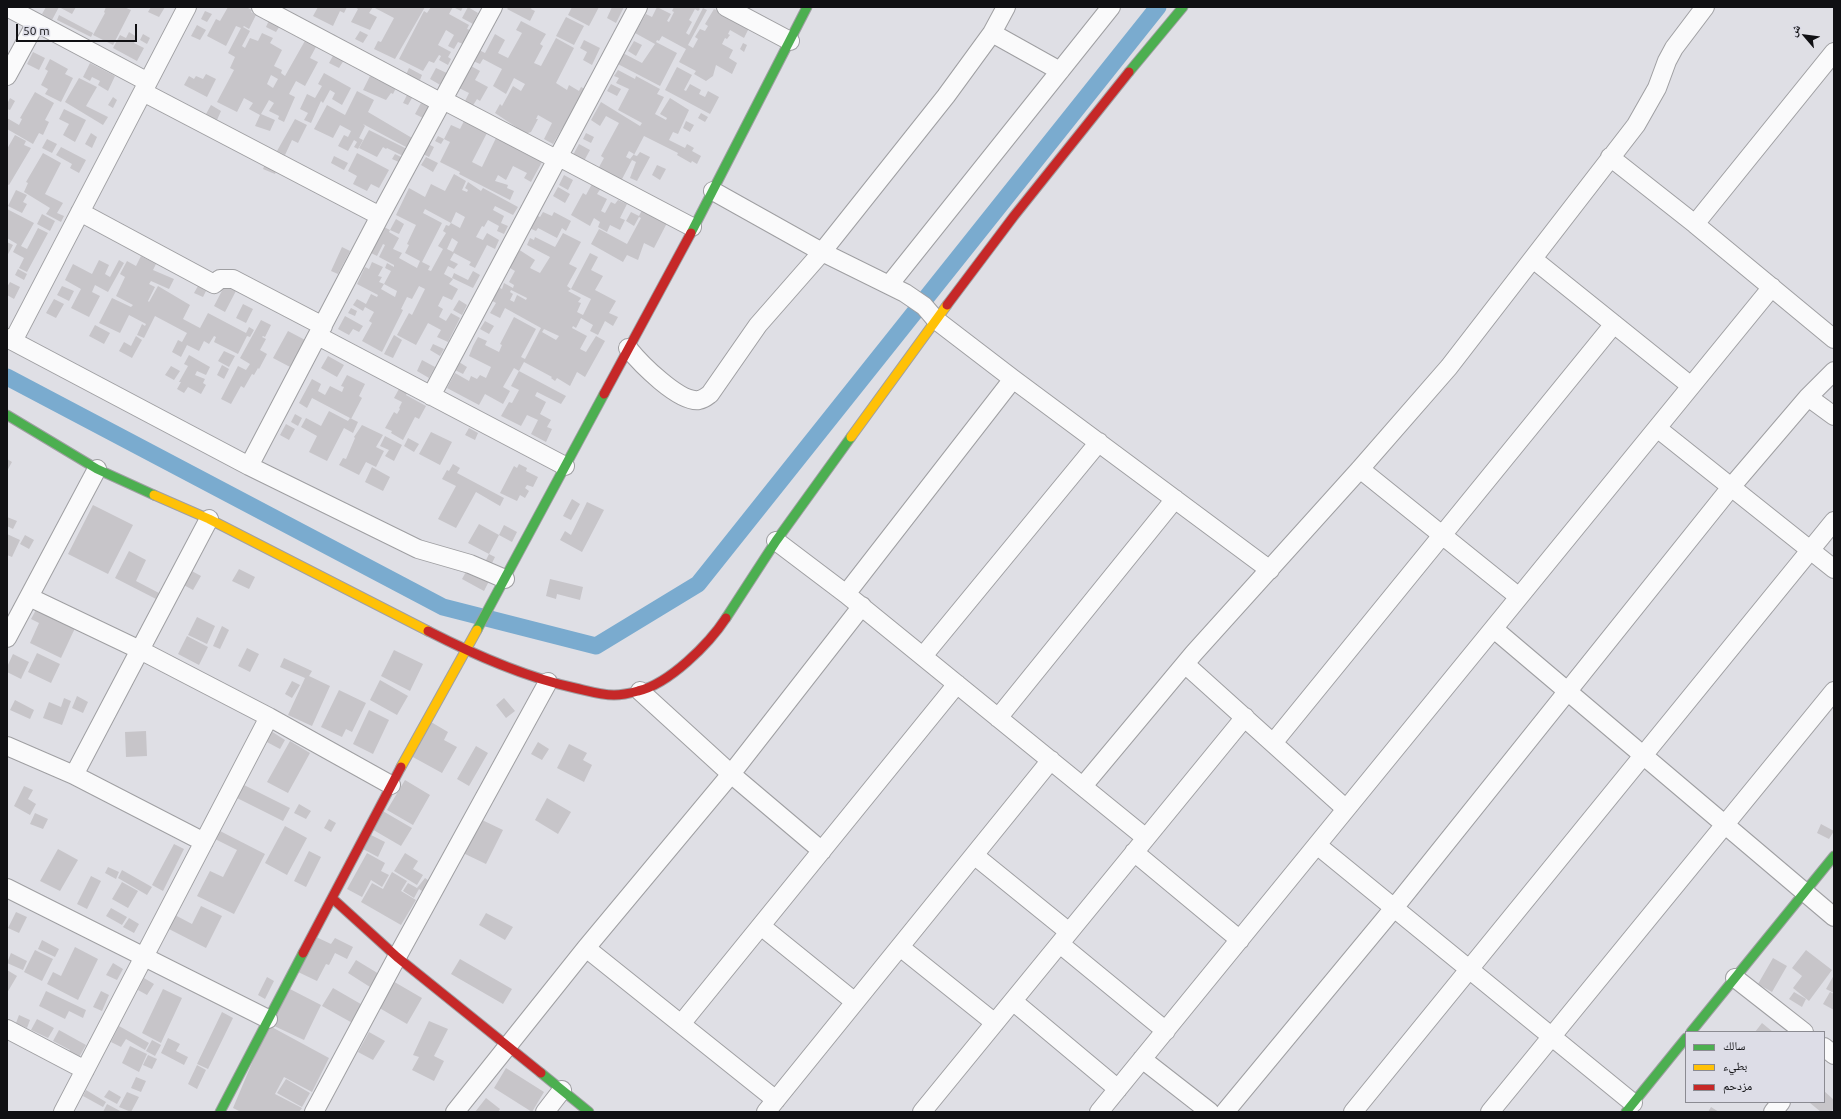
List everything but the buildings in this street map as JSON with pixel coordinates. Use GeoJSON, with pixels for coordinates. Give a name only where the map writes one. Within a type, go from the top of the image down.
{"type":"FeatureCollection","features":[{"type":"Feature","properties":{"kind":"street"},"geometry":{"type":"LineString","coordinates":[[7,7],[146,87],[380,216]]}},
{"type":"Feature","properties":{"kind":"street"},"geometry":{"type":"LineString","coordinates":[[187,7],[80,212],[10,339],[249,466],[418,550],[470,564],[505,579]]}},
{"type":"Feature","properties":{"kind":"street"},"geometry":{"type":"LineString","coordinates":[[261,7],[442,101],[559,158],[692,227]]}},
{"type":"Feature","properties":{"kind":"street"},"geometry":{"type":"LineString","coordinates":[[249,466],[380,216],[493,7]]}},
{"type":"Feature","properties":{"kind":"street"},"geometry":{"type":"LineString","coordinates":[[431,396],[638,7]]}},
{"type":"Feature","properties":{"kind":"street"},"geometry":{"type":"LineString","coordinates":[[726,7],[790,41]]}},
{"type":"Feature","properties":{"kind":"street"},"geometry":{"type":"LineString","coordinates":[[220,1112],[423,725],[491,605],[713,190],[807,7]]}},
{"type":"Feature","properties":{"kind":"street"},"geometry":{"type":"LineString","coordinates":[[628,348],[646,368],[673,390],[692,400],[705,398],[710,394],[758,325],[822,252],[946,96],[992,33],[1006,7]]}},
{"type":"Feature","properties":{"kind":"street"},"geometry":{"type":"LineString","coordinates":[[889,285],[1111,7]]}},
{"type":"Feature","properties":{"kind":"street"},"geometry":{"type":"LineString","coordinates":[[7,415],[97,469],[209,519],[466,651],[548,682],[597,693],[616,695],[640,691],[670,677],[698,651],[724,621],[776,541],[936,320],[1014,216],[1093,115],[1183,7]]}},
{"type":"Feature","properties":{"kind":"street"},"geometry":{"type":"LineString","coordinates":[[1084,786],[1185,664],[1360,469],[1449,367],[1636,125],[1657,88],[1667,61],[1674,48],[1705,7]]}},
{"type":"Feature","properties":{"kind":"street"},"geometry":{"type":"LineString","coordinates":[[7,76],[36,23]]}},
{"type":"Feature","properties":{"kind":"street"},"geometry":{"type":"LineString","coordinates":[[992,33],[1060,71]]}},
{"type":"Feature","properties":{"kind":"street"},"geometry":{"type":"LineString","coordinates":[[1695,224],[1834,52]]}},
{"type":"Feature","properties":{"kind":"street"},"geometry":{"type":"LineString","coordinates":[[1610,157],[1772,286],[1834,338]]}},
{"type":"Feature","properties":{"kind":"street"},"geometry":{"type":"LineString","coordinates":[[713,190],[822,252],[905,293],[924,306],[936,320],[1013,379],[1270,570]]}},
{"type":"Feature","properties":{"kind":"street"},"geometry":{"type":"LineString","coordinates":[[80,212],[214,284],[220,279],[233,279],[431,396],[565,466]]}},
{"type":"Feature","properties":{"kind":"street"},"geometry":{"type":"LineString","coordinates":[[1533,259],[1691,386]]}},
{"type":"Feature","properties":{"kind":"street"},"geometry":{"type":"LineString","coordinates":[[1099,1112],[1772,286]]}},
{"type":"Feature","properties":{"kind":"street"},"geometry":{"type":"LineString","coordinates":[[1273,743],[1614,324]]}},
{"type":"Feature","properties":{"kind":"street"},"geometry":{"type":"LineString","coordinates":[[1225,1112],[1394,908],[1732,486],[1808,397],[1834,371]]}},
{"type":"Feature","properties":{"kind":"street"},"geometry":{"type":"LineString","coordinates":[[846,594],[1013,379]]}},
{"type":"Feature","properties":{"kind":"street"},"geometry":{"type":"LineString","coordinates":[[1808,397],[1834,416]]}},
{"type":"Feature","properties":{"kind":"street"},"geometry":{"type":"LineString","coordinates":[[1657,428],[1732,486],[1834,569]]}},
{"type":"Feature","properties":{"kind":"street"},"geometry":{"type":"LineString","coordinates":[[923,656],[1099,442]]}},
{"type":"Feature","properties":{"kind":"street"},"geometry":{"type":"LineString","coordinates":[[7,638],[97,469]]}},
{"type":"Feature","properties":{"kind":"street"},"geometry":{"type":"LineString","coordinates":[[1360,469],[1519,597]]}},
{"type":"Feature","properties":{"kind":"street"},"geometry":{"type":"LineString","coordinates":[[998,718],[1175,499]]}},
{"type":"Feature","properties":{"kind":"street"},"geometry":{"type":"LineString","coordinates":[[74,775],[209,519]]}},
{"type":"Feature","properties":{"kind":"street"},"geometry":{"type":"LineString","coordinates":[[1353,1112],[1834,521]]}},
{"type":"Feature","properties":{"kind":"street"},"geometry":{"type":"LineString","coordinates":[[776,541],[862,606],[1146,838]]}},
{"type":"Feature","properties":{"kind":"street"},"geometry":{"type":"LineString","coordinates":[[29,597],[140,650],[269,717],[391,785]]}},
{"type":"Feature","properties":{"kind":"street"},"geometry":{"type":"LineString","coordinates":[[455,1112],[506,1045],[731,774],[862,606]]}},
{"type":"Feature","properties":{"kind":"street"},"geometry":{"type":"LineString","coordinates":[[1494,629],[1834,917]]}},
{"type":"Feature","properties":{"kind":"street"},"geometry":{"type":"LineString","coordinates":[[1185,664],[1346,809]]}},
{"type":"Feature","properties":{"kind":"street"},"geometry":{"type":"LineString","coordinates":[[314,1112],[397,956],[548,682]]}},
{"type":"Feature","properties":{"kind":"street"},"geometry":{"type":"LineString","coordinates":[[681,1024],[957,684]]}},
{"type":"Feature","properties":{"kind":"street"},"geometry":{"type":"LineString","coordinates":[[640,691],[731,774],[822,851]]}},
{"type":"Feature","properties":{"kind":"street"},"geometry":{"type":"LineString","coordinates":[[1490,1112],[1834,691]]}},
{"type":"Feature","properties":{"kind":"street"},"geometry":{"type":"LineString","coordinates":[[64,1112],[269,717]]}},
{"type":"Feature","properties":{"kind":"street"},"geometry":{"type":"LineString","coordinates":[[922,1112],[1014,1002],[1134,852],[1245,717]]}},
{"type":"Feature","properties":{"kind":"street"},"geometry":{"type":"LineString","coordinates":[[7,746],[74,775],[204,842]]}},
{"type":"Feature","properties":{"kind":"street"},"geometry":{"type":"LineString","coordinates":[[586,948],[681,1024],[771,1106],[1051,760]]}},
{"type":"Feature","properties":{"kind":"street"},"geometry":{"type":"LineString","coordinates":[[1317,845],[1552,1037],[1629,1107],[1685,1039]]}},
{"type":"Feature","properties":{"kind":"street"},"geometry":{"type":"LineString","coordinates":[[1134,852],[1240,940]]}},
{"type":"Feature","properties":{"kind":"street"},"geometry":{"type":"LineString","coordinates":[[974,855],[1166,1031]]}},
{"type":"Feature","properties":{"kind":"street"},"geometry":{"type":"LineString","coordinates":[[1692,1031],[1834,856]]}},
{"type":"Feature","properties":{"kind":"street"},"geometry":{"type":"LineString","coordinates":[[7,888],[268,1019]]}},
{"type":"Feature","properties":{"kind":"street"},"geometry":{"type":"LineString","coordinates":[[332,898],[397,956],[589,1112]]}},
{"type":"Feature","properties":{"kind":"street"},"geometry":{"type":"LineString","coordinates":[[761,926],[855,1002]]}},
{"type":"Feature","properties":{"kind":"street"},"geometry":{"type":"LineString","coordinates":[[900,947],[995,1023]]}},
{"type":"Feature","properties":{"kind":"street"},"geometry":{"type":"LineString","coordinates":[[1735,978],[1803,1031]]}},
{"type":"Feature","properties":{"kind":"street"},"geometry":{"type":"LineString","coordinates":[[1014,1002],[1118,1089]]}},
{"type":"Feature","properties":{"kind":"street"},"geometry":{"type":"LineString","coordinates":[[7,1029],[85,1070]]}},
{"type":"Feature","properties":{"kind":"street"},"geometry":{"type":"LineString","coordinates":[[1142,1059],[1210,1112]]}},
{"type":"Feature","properties":{"kind":"street"},"geometry":{"type":"LineString","coordinates":[[545,1112],[562,1090]]}},
{"type":"Feature","properties":{"kind":"street"},"geometry":{"type":"LineString","coordinates":[[1773,1112],[1780,1103]]}},
{"type":"Feature","properties":{"kind":"waterway"},"geometry":{"type":"LineString","coordinates":[[7,377],[443,607],[596,646],[698,584],[1158,7]]}},
{"type":"Feature","properties":{"kind":"traffic: fast"},"geometry":{"type":"LineString","coordinates":[[691,233],[807,7]]}},
{"type":"Feature","properties":{"kind":"traffic: fast"},"geometry":{"type":"LineString","coordinates":[[1129,72],[1183,7]]}},
{"type":"Feature","properties":{"kind":"traffic: fast"},"geometry":{"type":"LineString","coordinates":[[477,630],[604,394]]}},
{"type":"Feature","properties":{"kind":"traffic: fast"},"geometry":{"type":"LineString","coordinates":[[7,415],[97,469],[154,495]]}},
{"type":"Feature","properties":{"kind":"traffic: fast"},"geometry":{"type":"LineString","coordinates":[[726,618],[776,541],[851,437]]}},
{"type":"Feature","properties":{"kind":"traffic: fast"},"geometry":{"type":"LineString","coordinates":[[1692,1031],[1834,856]]}},
{"type":"Feature","properties":{"kind":"traffic: fast"},"geometry":{"type":"LineString","coordinates":[[220,1112],[303,953]]}},
{"type":"Feature","properties":{"kind":"traffic: fast"},"geometry":{"type":"LineString","coordinates":[[1626,1112],[1685,1039]]}},
{"type":"Feature","properties":{"kind":"traffic: fast"},"geometry":{"type":"LineString","coordinates":[[541,1073],[589,1112]]}},
{"type":"Feature","properties":{"kind":"traffic: slow"},"geometry":{"type":"LineString","coordinates":[[851,437],[947,305]]}},
{"type":"Feature","properties":{"kind":"traffic: slow"},"geometry":{"type":"LineString","coordinates":[[154,495],[209,519],[428,631]]}},
{"type":"Feature","properties":{"kind":"traffic: slow"},"geometry":{"type":"LineString","coordinates":[[401,767],[477,630]]}},
{"type":"Feature","properties":{"kind":"traffic: jam"},"geometry":{"type":"LineString","coordinates":[[947,305],[1014,216],[1129,72]]}},
{"type":"Feature","properties":{"kind":"traffic: jam"},"geometry":{"type":"LineString","coordinates":[[604,394],[691,233]]}},
{"type":"Feature","properties":{"kind":"traffic: jam"},"geometry":{"type":"LineString","coordinates":[[428,631],[482,657],[537,678],[594,693],[617,695],[650,687],[675,672],[699,651],[726,618]]}},
{"type":"Feature","properties":{"kind":"traffic: jam"},"geometry":{"type":"LineString","coordinates":[[303,953],[401,767]]}},
{"type":"Feature","properties":{"kind":"traffic: jam"},"geometry":{"type":"LineString","coordinates":[[332,898],[397,957],[541,1073]]}}]}
